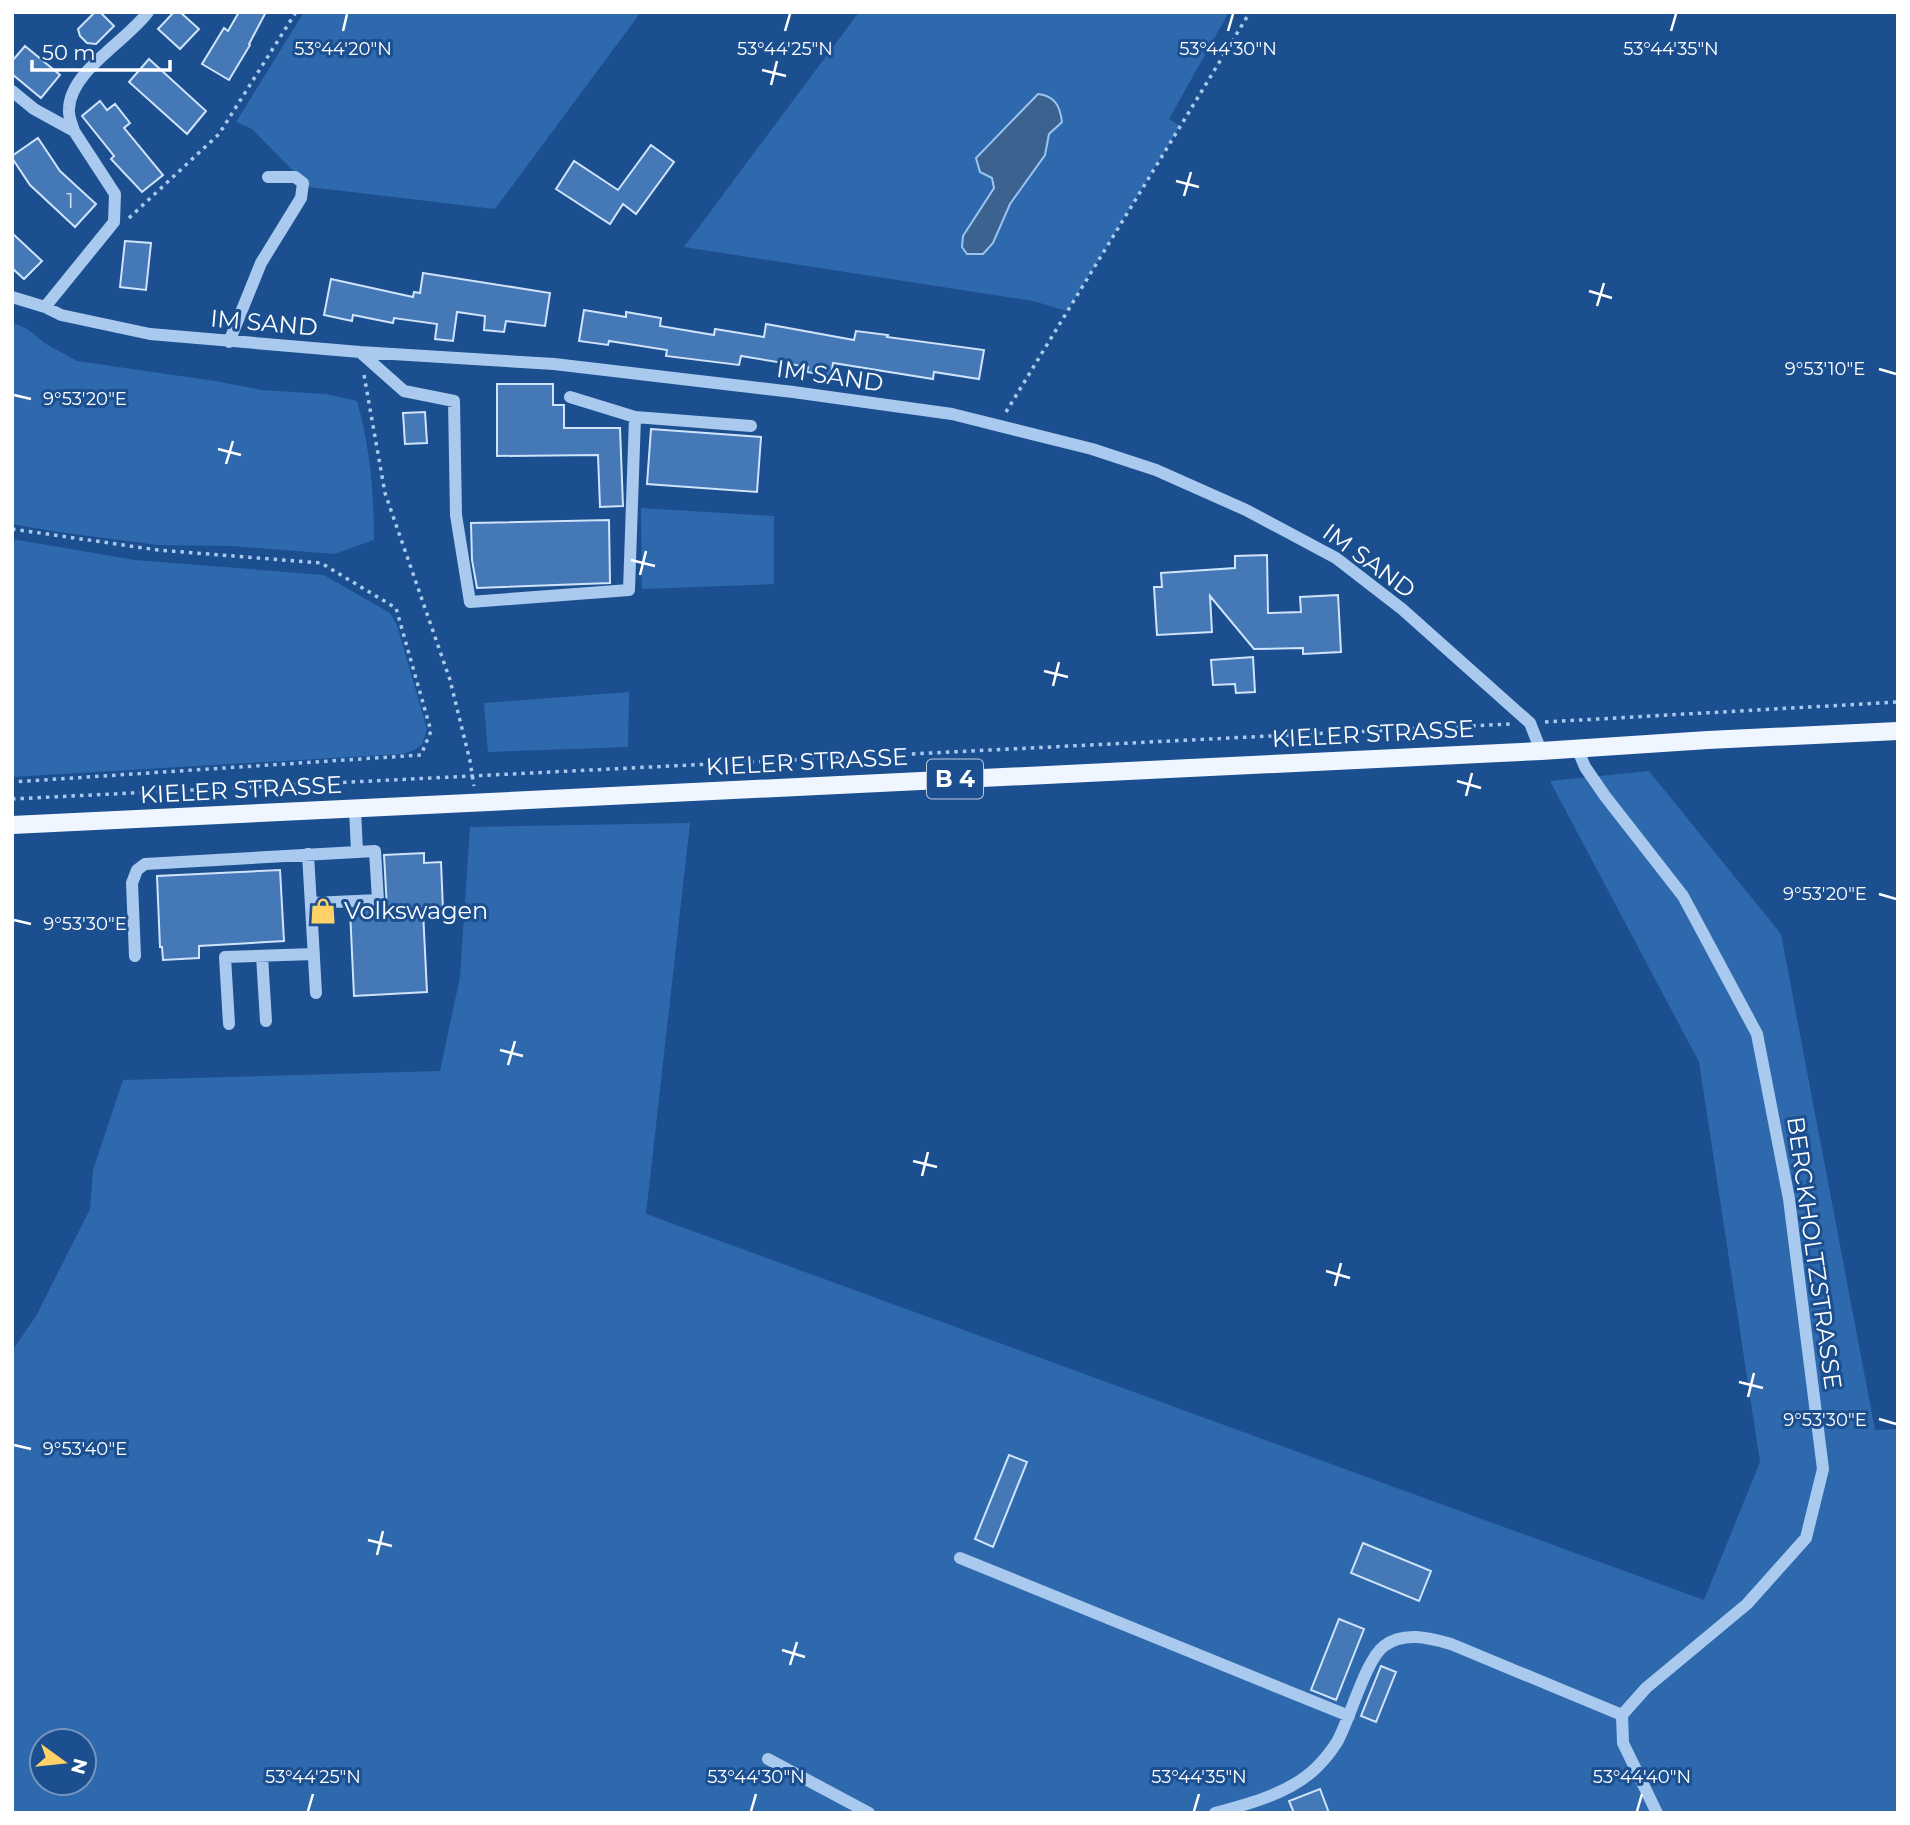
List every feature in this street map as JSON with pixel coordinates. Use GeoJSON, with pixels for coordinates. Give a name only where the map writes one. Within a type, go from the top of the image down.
{"type":"FeatureCollection","features":[{"type":"Feature","properties":{"kind":"main road","name":"KIELER STRASSE"},"geometry":{"type":"LineString","coordinates":[[12,825],[1541,751],[1898,731]]}},
{"type":"Feature","properties":{"kind":"street"},"geometry":{"type":"LineString","coordinates":[[45,307],[114,222],[115,194],[74,131],[68,111],[73,91],[94,64],[139,25],[149,12]]}},
{"type":"Feature","properties":{"kind":"street"},"geometry":{"type":"LineString","coordinates":[[12,91],[34,109],[74,131]]}},
{"type":"Feature","properties":{"kind":"street"},"geometry":{"type":"LineString","coordinates":[[229,342],[261,263],[302,198],[303,183],[295,177],[268,177]]}},
{"type":"Feature","properties":{"kind":"street","name":"IM SAND"},"geometry":{"type":"LineString","coordinates":[[12,297],[61,315],[150,334],[581,368],[952,414],[1092,449],[1156,470],[1247,510],[1336,558],[1402,610],[1530,723],[1541,751]]}},
{"type":"Feature","properties":{"kind":"street"},"geometry":{"type":"LineString","coordinates":[[360,352],[404,391],[454,401],[456,516],[470,601],[629,590],[635,417]]}},
{"type":"Feature","properties":{"kind":"street"},"geometry":{"type":"LineString","coordinates":[[570,397],[635,417],[751,426]]}},
{"type":"Feature","properties":{"kind":"street","name":"BERCKHOLTZSTRASSE"},"geometry":{"type":"LineString","coordinates":[[1577,748],[1584,767],[1683,896],[1757,1034],[1789,1199],[1823,1469],[1807,1538],[1746,1604],[1646,1688],[1622,1715]]}},
{"type":"Feature","properties":{"kind":"street"},"geometry":{"type":"LineString","coordinates":[[355,809],[357,852]]}},
{"type":"Feature","properties":{"kind":"street"},"geometry":{"type":"LineString","coordinates":[[135,956],[132,883],[137,870],[145,864],[375,851],[378,900],[312,903]]}},
{"type":"Feature","properties":{"kind":"street"},"geometry":{"type":"LineString","coordinates":[[308,854],[316,993]]}},
{"type":"Feature","properties":{"kind":"street"},"geometry":{"type":"LineString","coordinates":[[229,1024],[225,957],[314,954]]}},
{"type":"Feature","properties":{"kind":"street"},"geometry":{"type":"LineString","coordinates":[[262,956],[266,1021]]}},
{"type":"Feature","properties":{"kind":"street"},"geometry":{"type":"LineString","coordinates":[[960,1558],[1349,1716]]}},
{"type":"Feature","properties":{"kind":"street"},"geometry":{"type":"LineString","coordinates":[[1215,1813],[1242,1806],[1288,1787],[1315,1768],[1336,1744],[1367,1671],[1383,1646],[1399,1639],[1423,1636],[1451,1644],[1622,1715],[1623,1743],[1657,1813]]}},
{"type":"Feature","properties":{"kind":"street"},"geometry":{"type":"LineString","coordinates":[[768,1759],[869,1813]]}},
{"type":"Feature","properties":{"kind":"path"},"geometry":{"type":"LineString","coordinates":[[114,222],[127,221],[219,134],[296,12]]}},
{"type":"Feature","properties":{"kind":"path"},"geometry":{"type":"LineString","coordinates":[[999,426],[1250,12]]}},
{"type":"Feature","properties":{"kind":"path"},"geometry":{"type":"LineString","coordinates":[[360,352],[385,493],[450,680],[473,775],[476,803]]}},
{"type":"Feature","properties":{"kind":"path"},"geometry":{"type":"LineString","coordinates":[[12,530],[158,551],[321,563],[396,608],[431,731],[421,755],[12,782]]}},
{"type":"Feature","properties":{"kind":"path"},"geometry":{"type":"LineString","coordinates":[[12,799],[1898,702]]}},
{"type":"Feature","properties":{"kind":"shaded area"},"geometry":{"type":"Polygon","coordinates":[[[304,12],[641,12],[495,209],[309,187],[252,129],[236,122],[304,12]]]}},
{"type":"Feature","properties":{"kind":"shaded area"},"geometry":{"type":"Polygon","coordinates":[[[859,12],[1229,12],[1169,119],[1180,126],[1067,311],[1033,301],[684,247],[859,12]]]}},
{"type":"Feature","properties":{"kind":"shaded area"},"geometry":{"type":"Polygon","coordinates":[[[1038,94],[1049,97],[1056,103],[1062,122],[1049,134],[1045,155],[1010,204],[993,243],[983,254],[967,254],[962,247],[963,236],[994,188],[992,178],[980,172],[976,158],[1038,94]]]}},
{"type":"Feature","properties":{"kind":"shaded area"},"geometry":{"type":"Polygon","coordinates":[[[12,322],[77,361],[262,390],[326,394],[357,401],[370,470],[374,540],[334,554],[231,546],[158,545],[12,524],[12,322]]]}},
{"type":"Feature","properties":{"kind":"shaded area"},"geometry":{"type":"Polygon","coordinates":[[[641,508],[774,516],[774,584],[642,589],[641,508]]]}},
{"type":"Feature","properties":{"kind":"shaded area"},"geometry":{"type":"Polygon","coordinates":[[[12,539],[135,560],[324,575],[390,613],[397,625],[427,729],[422,745],[401,754],[12,777],[12,539]]]}},
{"type":"Feature","properties":{"kind":"shaded area"},"geometry":{"type":"Polygon","coordinates":[[[629,692],[628,747],[488,752],[484,703],[629,692]]]}},
{"type":"Feature","properties":{"kind":"shaded area"},"geometry":{"type":"Polygon","coordinates":[[[1649,771],[1781,934],[1875,1430],[1898,1429],[1898,1813],[12,1813],[12,1351],[36,1316],[90,1209],[93,1170],[123,1080],[440,1071],[460,977],[470,827],[690,823],[646,1214],[1704,1600],[1760,1462],[1699,1062],[1550,781],[1649,771]]]}},
{"type":"Feature","properties":{"kind":"building"},"geometry":{"type":"Polygon","coordinates":[[[95,12],[100,12],[114,26],[96,44],[87,43],[80,36],[78,29],[95,12]]]}},
{"type":"Feature","properties":{"kind":"building"},"geometry":{"type":"Polygon","coordinates":[[[174,12],[180,12],[199,29],[180,49],[158,29],[174,12]]]}},
{"type":"Feature","properties":{"kind":"building"},"geometry":{"type":"Polygon","coordinates":[[[239,12],[266,12],[229,80],[202,64],[224,28],[228,31],[239,12]]]}},
{"type":"Feature","properties":{"kind":"building"},"geometry":{"type":"Polygon","coordinates":[[[25,46],[60,75],[41,98],[12,74],[12,61],[25,46]]]}},
{"type":"Feature","properties":{"kind":"building"},"geometry":{"type":"Polygon","coordinates":[[[149,59],[206,111],[187,134],[129,82],[149,59]]]}},
{"type":"Feature","properties":{"kind":"building"},"geometry":{"type":"Polygon","coordinates":[[[100,101],[107,110],[115,104],[130,123],[124,128],[163,175],[142,192],[111,159],[114,156],[82,116],[100,101]]]}},
{"type":"Feature","properties":{"kind":"building"},"geometry":{"type":"Polygon","coordinates":[[[38,138],[60,171],[96,204],[75,227],[30,185],[12,158],[38,138]]]}},
{"type":"Feature","properties":{"kind":"building"},"geometry":{"type":"Polygon","coordinates":[[[651,145],[674,162],[636,214],[623,204],[610,224],[556,189],[574,161],[618,190],[651,145]]]}},
{"type":"Feature","properties":{"kind":"building"},"geometry":{"type":"Polygon","coordinates":[[[12,233],[42,261],[24,279],[12,268],[12,233]]]}},
{"type":"Feature","properties":{"kind":"building"},"geometry":{"type":"Polygon","coordinates":[[[125,241],[151,243],[146,290],[120,287],[125,241]]]}},
{"type":"Feature","properties":{"kind":"building"},"geometry":{"type":"Polygon","coordinates":[[[423,273],[550,293],[545,326],[506,321],[504,332],[484,330],[485,316],[457,312],[453,341],[435,339],[437,324],[394,318],[393,323],[353,315],[352,321],[324,315],[331,279],[413,297],[414,292],[420,293],[423,273]]]}},
{"type":"Feature","properties":{"kind":"building"},"geometry":{"type":"Polygon","coordinates":[[[584,310],[626,317],[626,312],[661,318],[660,326],[714,335],[715,329],[764,337],[766,324],[854,340],[856,331],[984,350],[979,379],[934,372],[933,379],[833,363],[831,376],[807,372],[808,367],[741,356],[739,365],[666,356],[667,350],[609,341],[608,345],[579,341],[584,310]]]}},
{"type":"Feature","properties":{"kind":"building"},"geometry":{"type":"Polygon","coordinates":[[[497,384],[553,384],[553,405],[564,405],[564,428],[620,428],[623,506],[600,507],[598,455],[497,456],[497,384]]]}},
{"type":"Feature","properties":{"kind":"building"},"geometry":{"type":"Polygon","coordinates":[[[425,412],[427,443],[405,444],[403,413],[425,412]]]}},
{"type":"Feature","properties":{"kind":"building"},"geometry":{"type":"Polygon","coordinates":[[[651,429],[761,437],[757,492],[647,484],[651,429]]]}},
{"type":"Feature","properties":{"kind":"building"},"geometry":{"type":"Polygon","coordinates":[[[609,520],[610,583],[477,588],[472,560],[471,523],[609,520]]]}},
{"type":"Feature","properties":{"kind":"building"},"geometry":{"type":"Polygon","coordinates":[[[1267,555],[1268,613],[1301,612],[1300,597],[1338,595],[1341,652],[1303,654],[1303,648],[1254,649],[1210,596],[1212,632],[1157,635],[1154,587],[1162,587],[1161,573],[1235,568],[1235,556],[1267,555]]]}},
{"type":"Feature","properties":{"kind":"building"},"geometry":{"type":"Polygon","coordinates":[[[1253,657],[1255,692],[1236,693],[1235,684],[1213,685],[1211,660],[1253,657]]]}},
{"type":"Feature","properties":{"kind":"building"},"geometry":{"type":"Polygon","coordinates":[[[424,853],[424,863],[441,862],[443,910],[423,911],[427,992],[354,996],[350,910],[387,908],[384,855],[424,853]]]}},
{"type":"Feature","properties":{"kind":"building"},"geometry":{"type":"Polygon","coordinates":[[[280,870],[284,941],[199,946],[199,958],[163,960],[157,876],[280,870]]]}},
{"type":"Feature","properties":{"kind":"building"},"geometry":{"type":"Polygon","coordinates":[[[1009,1455],[1027,1462],[993,1547],[975,1539],[1009,1455]]]}},
{"type":"Feature","properties":{"kind":"building"},"geometry":{"type":"Polygon","coordinates":[[[1363,1543],[1431,1571],[1419,1601],[1351,1573],[1363,1543]]]}},
{"type":"Feature","properties":{"kind":"building"},"geometry":{"type":"Polygon","coordinates":[[[1339,1619],[1364,1629],[1336,1700],[1311,1690],[1339,1619]]]}},
{"type":"Feature","properties":{"kind":"building"},"geometry":{"type":"Polygon","coordinates":[[[1381,1666],[1396,1672],[1376,1722],[1361,1716],[1381,1666]]]}},
{"type":"Feature","properties":{"kind":"building"},"geometry":{"type":"Polygon","coordinates":[[[1320,1789],[1329,1813],[1294,1813],[1289,1801],[1320,1789]]]}},
{"type":"Feature","properties":{"kind":"place","name":"Volkswagen"},"geometry":{"type":"Point","coordinates":[323,911]}}]}
